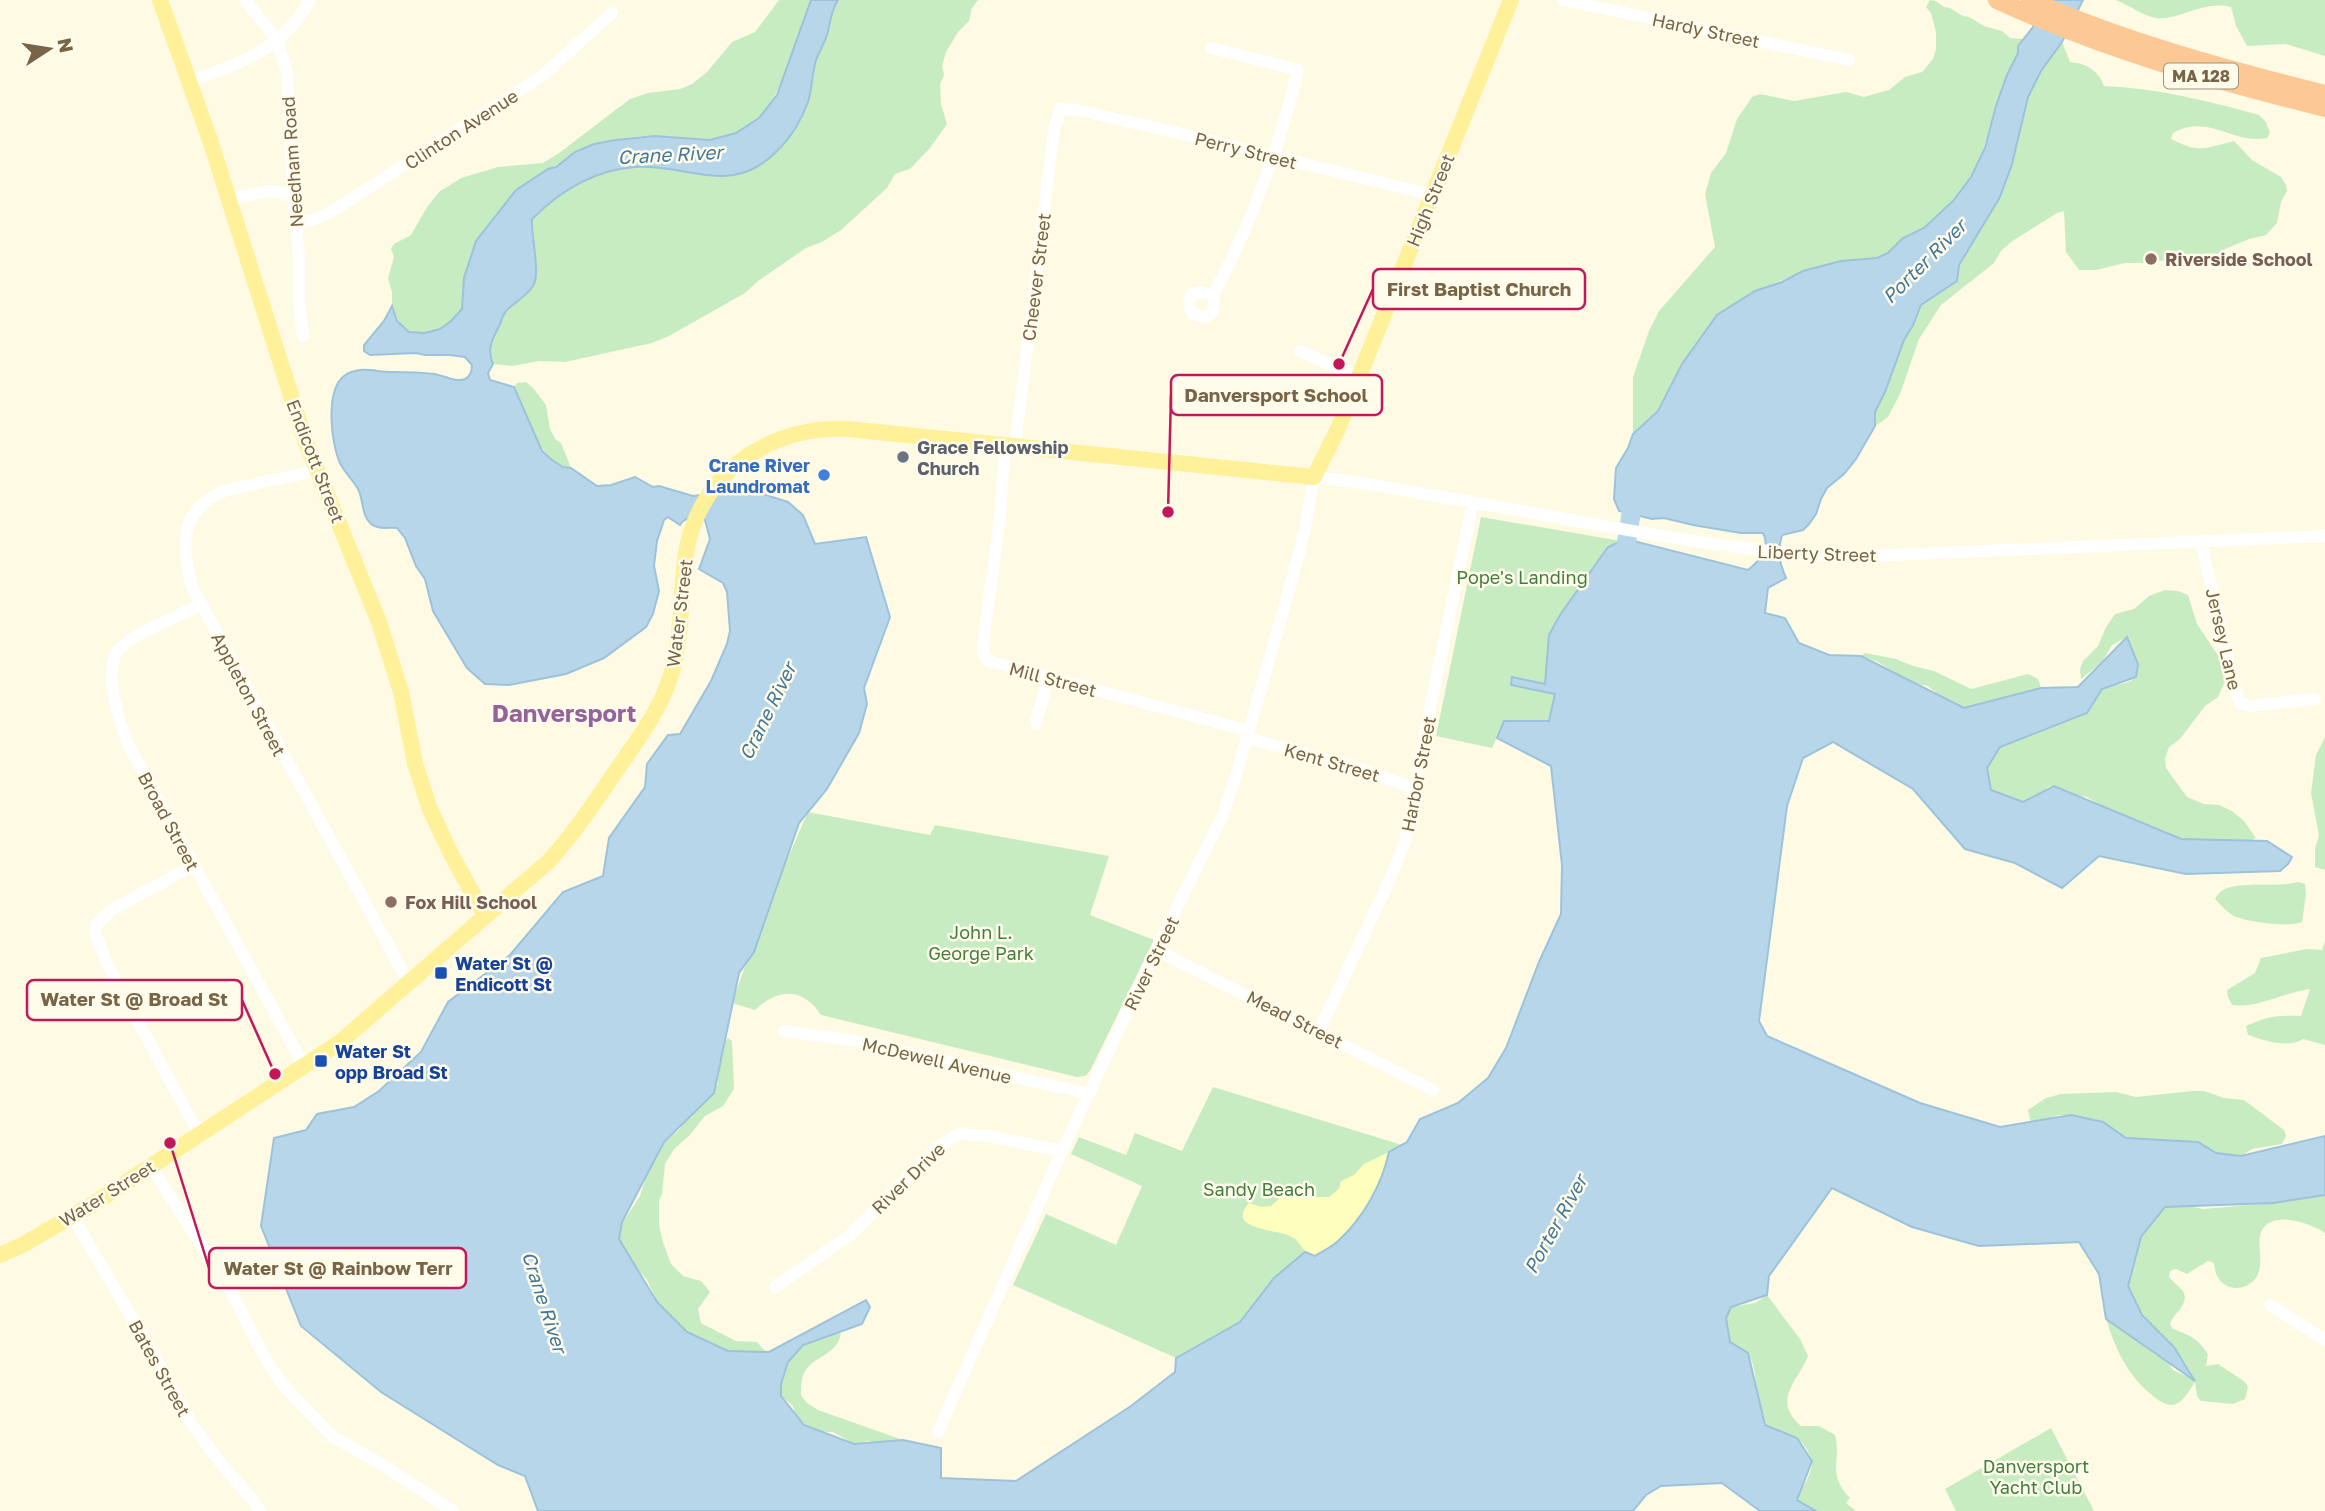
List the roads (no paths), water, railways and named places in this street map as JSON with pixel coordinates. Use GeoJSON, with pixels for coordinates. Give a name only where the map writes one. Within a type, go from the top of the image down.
{"type":"FeatureCollection","features":[{"type":"Feature","properties":{"kind":"highway","name":"MA 128"},"geometry":{"type":"LineString","coordinates":[[1997,0],[2026,6],[2192,74],[2325,108]]}},
{"type":"Feature","properties":{"kind":"highway","name":"MA 128"},"geometry":{"type":"LineString","coordinates":[[2083,29],[2325,94]]}},
{"type":"Feature","properties":{"kind":"main road","name":"Endicott Street"},"geometry":{"type":"LineString","coordinates":[[160,0],[190,81],[316,471],[379,622],[401,692],[415,763],[429,807],[485,916]]}},
{"type":"Feature","properties":{"kind":"main road","name":"High Street"},"geometry":{"type":"LineString","coordinates":[[1314,477],[1336,431],[1511,0]]}},
{"type":"Feature","properties":{"kind":"main road","name":"Water Street"},"geometry":{"type":"LineString","coordinates":[[0,1255],[72,1216],[339,1043],[534,876],[565,843],[653,716],[668,684],[677,651],[685,567],[693,527],[704,503],[733,467],[757,449],[793,433],[820,429],[869,431],[1314,477]]}},
{"type":"Feature","properties":{"kind":"street","name":"Needham Road"},"geometry":{"type":"LineString","coordinates":[[245,0],[277,40],[287,72],[303,336]]}},
{"type":"Feature","properties":{"kind":"street"},"geometry":{"type":"LineString","coordinates":[[190,81],[261,53],[298,19],[310,0]]}},
{"type":"Feature","properties":{"kind":"street","name":"Hardy Street"},"geometry":{"type":"LineString","coordinates":[[1563,0],[1849,60]]}},
{"type":"Feature","properties":{"kind":"street","name":"Clinton Avenue"},"geometry":{"type":"LineString","coordinates":[[295,224],[336,209],[542,76],[612,13]]}},
{"type":"Feature","properties":{"kind":"street"},"geometry":{"type":"LineString","coordinates":[[1211,48],[1298,70],[1274,157],[1213,295]]}},
{"type":"Feature","properties":{"kind":"street","name":"Perry Street"},"geometry":{"type":"LineString","coordinates":[[1060,109],[1071,109],[1195,137],[1432,195]]}},
{"type":"Feature","properties":{"kind":"street","name":"Cheever Street"},"geometry":{"type":"LineString","coordinates":[[1010,446],[1054,130],[1060,109]]}},
{"type":"Feature","properties":{"kind":"street"},"geometry":{"type":"LineString","coordinates":[[229,199],[271,191],[293,195]]}},
{"type":"Feature","properties":{"kind":"street"},"geometry":{"type":"LineString","coordinates":[[1300,351],[1358,376]]}},
{"type":"Feature","properties":{"kind":"street","name":"Mill Street"},"geometry":{"type":"LineString","coordinates":[[1010,446],[983,652],[991,663],[1248,735]]}},
{"type":"Feature","properties":{"kind":"street","name":"Appleton Street"},"geometry":{"type":"LineString","coordinates":[[316,471],[227,489],[214,495],[200,505],[187,528],[184,560],[191,587],[409,983]]}},
{"type":"Feature","properties":{"kind":"street","name":"Liberty Street"},"geometry":{"type":"LineString","coordinates":[[1314,477],[1756,551],[1788,554],[1848,557],[2325,536]]}},
{"type":"Feature","properties":{"kind":"street","name":"River Street"},"geometry":{"type":"LineString","coordinates":[[938,1432],[1062,1152],[1229,800],[1301,546],[1314,477]]}},
{"type":"Feature","properties":{"kind":"street","name":"Harbor Street"},"geometry":{"type":"LineString","coordinates":[[1319,1031],[1403,847],[1473,502]]}},
{"type":"Feature","properties":{"kind":"street","name":"Jersey Lane"},"geometry":{"type":"LineString","coordinates":[[2201,542],[2240,703],[2250,706],[2315,699]]}},
{"type":"Feature","properties":{"kind":"street","name":"Broad Street"},"geometry":{"type":"LineString","coordinates":[[201,605],[147,631],[117,651],[113,665],[113,685],[121,726],[193,866],[304,1066]]}},
{"type":"Feature","properties":{"kind":"street"},"geometry":{"type":"LineString","coordinates":[[1036,723],[1048,678]]}},
{"type":"Feature","properties":{"kind":"street","name":"Kent Street"},"geometry":{"type":"LineString","coordinates":[[1248,735],[1416,789]]}},
{"type":"Feature","properties":{"kind":"street"},"geometry":{"type":"LineString","coordinates":[[193,866],[111,910],[96,925],[95,933],[109,968],[199,1134]]}},
{"type":"Feature","properties":{"kind":"street","name":"Mead Street"},"geometry":{"type":"LineString","coordinates":[[1156,950],[1433,1090]]}},
{"type":"Feature","properties":{"kind":"street","name":"McDewell Avenue"},"geometry":{"type":"LineString","coordinates":[[783,1031],[856,1041],[1089,1094]]}},
{"type":"Feature","properties":{"kind":"street","name":"River Drive"},"geometry":{"type":"LineString","coordinates":[[775,1287],[849,1237],[936,1149],[958,1134],[989,1136],[1062,1152]]}},
{"type":"Feature","properties":{"kind":"street"},"geometry":{"type":"LineString","coordinates":[[151,1166],[230,1290],[264,1356],[282,1384],[333,1437],[383,1465],[453,1511]]}},
{"type":"Feature","properties":{"kind":"street","name":"Bates Street"},"geometry":{"type":"LineString","coordinates":[[72,1216],[191,1423],[260,1511]]}},
{"type":"Feature","properties":{"kind":"street"},"geometry":{"type":"LineString","coordinates":[[2270,1306],[2325,1340]]}},
{"type":"Feature","properties":{"kind":"water","name":"Crane River"},"geometry":{"type":"Polygon","coordinates":[[[811,0],[838,0],[816,60],[808,102],[784,143],[763,163],[746,172],[711,176],[656,167],[620,169],[592,177],[554,199],[532,219],[536,271],[534,284],[505,313],[490,348],[493,364],[488,373],[490,380],[514,387],[542,451],[552,460],[563,467],[571,468],[597,486],[611,485],[635,477],[653,487],[659,486],[693,496],[747,489],[788,502],[803,515],[815,544],[866,537],[890,617],[864,688],[867,704],[859,733],[827,789],[799,823],[754,952],[739,973],[714,1093],[664,1142],[622,1222],[619,1239],[657,1302],[687,1332],[728,1351],[769,1352],[866,1300],[870,1307],[862,1324],[803,1345],[788,1362],[781,1384],[781,1396],[804,1425],[854,1444],[903,1440],[941,1448],[941,1478],[1016,1481],[1131,1406],[1175,1372],[1176,1358],[1240,1322],[1274,1278],[1305,1252],[1315,1256],[1338,1241],[1356,1222],[1370,1200],[1382,1177],[1389,1152],[1407,1142],[1420,1119],[1458,1103],[1488,1078],[1506,1048],[1539,962],[1561,914],[1562,865],[1551,766],[1497,738],[1504,721],[1549,721],[1555,694],[1511,685],[1512,677],[1545,684],[1549,635],[1608,547],[1626,539],[1748,570],[1765,549],[1763,533],[1741,533],[1619,511],[1614,499],[1616,468],[1633,434],[1658,411],[1682,364],[1717,315],[1755,291],[1803,271],[1841,261],[1877,258],[1888,253],[1903,238],[1924,228],[1953,201],[1971,177],[1985,148],[1996,106],[2018,53],[2018,46],[2033,27],[2047,0],[2083,0],[2062,42],[2041,71],[2028,97],[2012,164],[2000,197],[1959,265],[1957,281],[1921,305],[1875,412],[1875,426],[1856,459],[1844,474],[1827,488],[1809,524],[1803,530],[1782,535],[1779,557],[1786,578],[1768,588],[1765,613],[1785,618],[1799,643],[1829,655],[1861,656],[1964,708],[2041,688],[2078,687],[2127,637],[2138,664],[2136,677],[2102,689],[2087,713],[2000,747],[1987,768],[1991,790],[2023,802],[2054,786],[2181,839],[2267,841],[2292,857],[2280,871],[2186,874],[2099,856],[2062,888],[2015,863],[1965,849],[1913,789],[1833,742],[1803,758],[1787,806],[1759,1021],[1767,1036],[1920,1103],[2000,1127],[2071,1115],[2103,1122],[2126,1138],[2198,1142],[2216,1153],[2241,1156],[2325,1136],[2325,1195],[2273,1203],[2165,1207],[2141,1237],[2128,1286],[2142,1315],[2174,1347],[2195,1381],[2106,1319],[2099,1274],[2079,1242],[1979,1246],[1912,1227],[1832,1188],[1769,1276],[1767,1295],[1731,1307],[1726,1318],[1730,1342],[1748,1353],[1765,1425],[1797,1438],[1812,1461],[1797,1500],[1816,1511],[1760,1511],[1722,1483],[1661,1486],[1646,1495],[1633,1511],[538,1511],[525,1476],[498,1465],[381,1392],[301,1326],[261,1226],[274,1138],[306,1130],[317,1114],[354,1107],[379,1091],[421,1052],[448,1002],[510,955],[563,892],[603,876],[609,838],[645,787],[647,764],[668,735],[680,734],[711,681],[730,631],[727,592],[723,583],[699,569],[710,539],[705,520],[688,518],[680,525],[668,517],[664,520],[657,541],[654,566],[659,591],[653,614],[646,627],[604,658],[566,674],[509,685],[485,684],[467,668],[433,611],[425,579],[416,566],[405,538],[397,528],[377,527],[371,524],[366,516],[358,489],[342,467],[337,454],[332,431],[334,393],[344,376],[361,370],[428,373],[458,380],[467,378],[472,365],[465,357],[416,353],[370,355],[364,351],[364,345],[384,321],[392,306],[397,321],[409,332],[425,333],[440,329],[451,321],[462,309],[464,278],[476,241],[516,190],[548,169],[556,167],[575,152],[594,144],[654,136],[710,140],[736,133],[759,118],[777,95],[811,0]]]}},
{"type":"Feature","properties":{"kind":"waterway","name":"Porter River"},"geometry":{"type":"LineString","coordinates":[[1623,564],[1635,490]]}},
{"type":"Feature","properties":{"kind":"place","name":"Riverside School"},"geometry":{"type":"Point","coordinates":[2151,259]}},
{"type":"Feature","properties":{"kind":"place","name":"First Baptist Church"},"geometry":{"type":"Point","coordinates":[1339,364]}},
{"type":"Feature","properties":{"kind":"place","name":"Grace Fellowship Church"},"geometry":{"type":"Point","coordinates":[903,457]}},
{"type":"Feature","properties":{"kind":"place","name":"Crane River Laundromat"},"geometry":{"type":"Point","coordinates":[824,475]}},
{"type":"Feature","properties":{"kind":"place","name":"Danversport School"},"geometry":{"type":"Point","coordinates":[1168,512]}},
{"type":"Feature","properties":{"kind":"place","name":"Fox Hill School"},"geometry":{"type":"Point","coordinates":[391,902]}},
{"type":"Feature","properties":{"kind":"place","name":"Water St @ Endicott St"},"geometry":{"type":"Point","coordinates":[441,973]}},
{"type":"Feature","properties":{"kind":"place","name":"Water St opp Broad St"},"geometry":{"type":"Point","coordinates":[321,1061]}},
{"type":"Feature","properties":{"kind":"place","name":"Water St @ Broad St"},"geometry":{"type":"Point","coordinates":[275,1074]}},
{"type":"Feature","properties":{"kind":"place","name":"Water St @ Rainbow Terr"},"geometry":{"type":"Point","coordinates":[170,1143]}},
{"type":"Feature","properties":{"kind":"district","name":"Danversport"},"geometry":{"type":"Point","coordinates":[564,712]}},
{"type":"Feature","properties":{"kind":"park label","name":"Pope's Landing"},"geometry":{"type":"Point","coordinates":[1522,577]}},
{"type":"Feature","properties":{"kind":"park label","name":"John L. George Park"},"geometry":{"type":"Point","coordinates":[981,942]}},
{"type":"Feature","properties":{"kind":"park label","name":"Sandy Beach"},"geometry":{"type":"Point","coordinates":[1259,1189]}},
{"type":"Feature","properties":{"kind":"park label","name":"Danversport Yacht Club"},"geometry":{"type":"Point","coordinates":[2036,1476]}}]}
